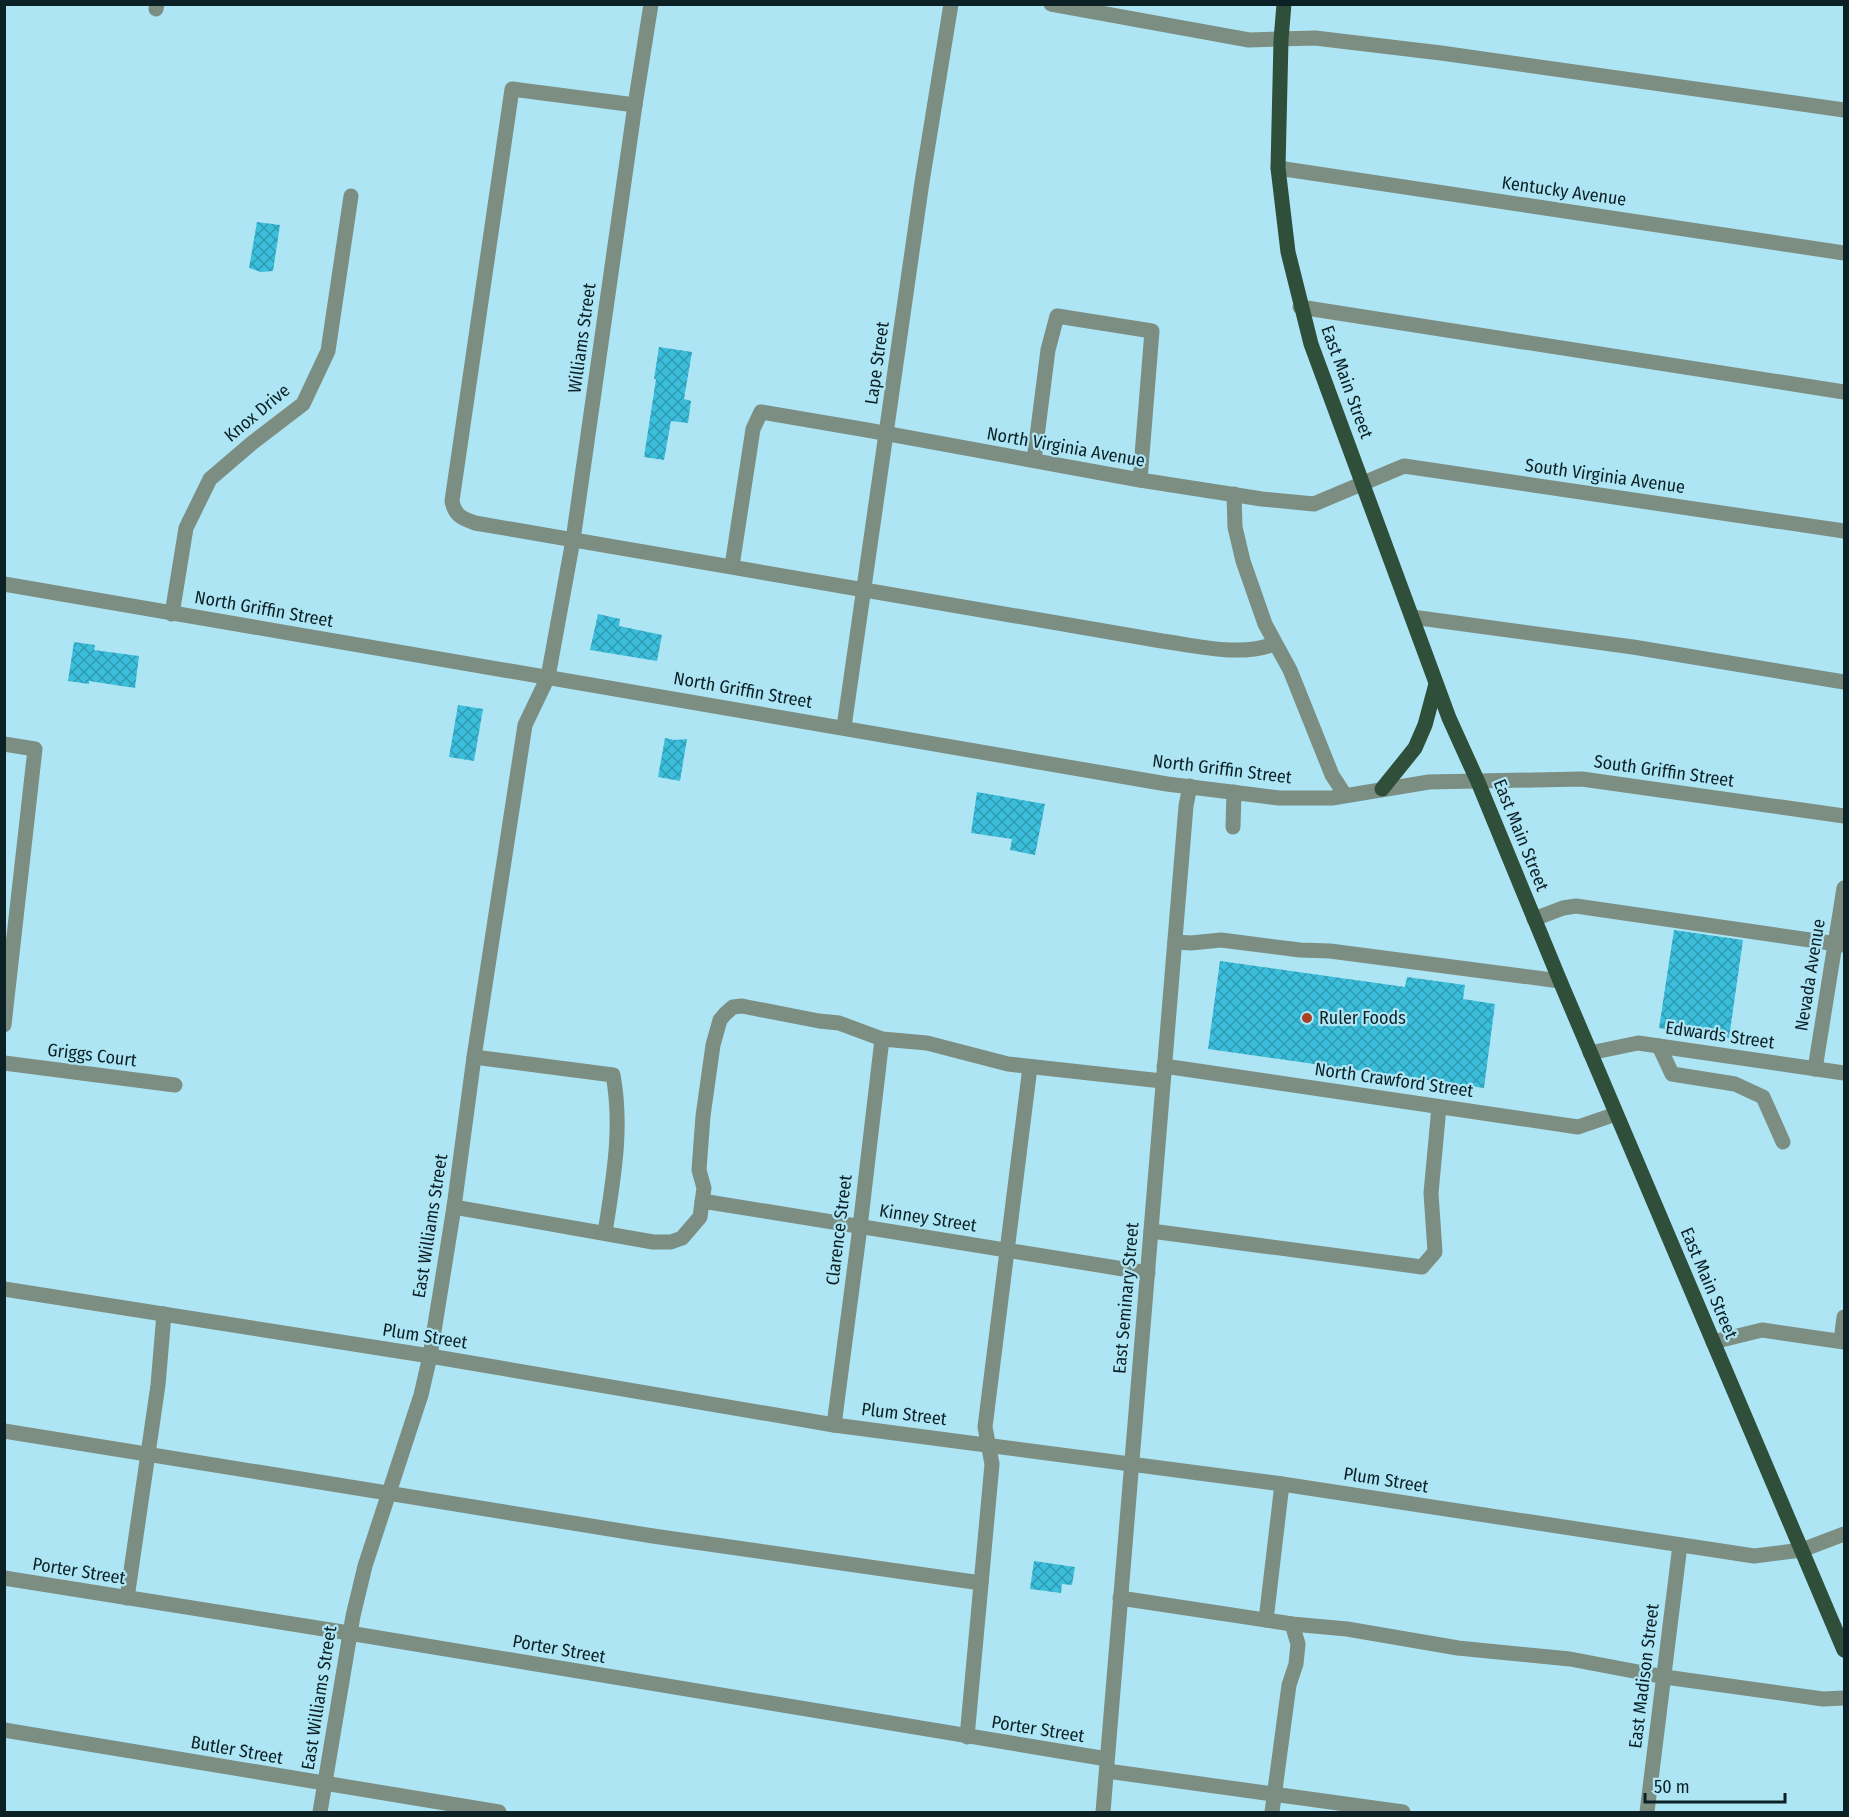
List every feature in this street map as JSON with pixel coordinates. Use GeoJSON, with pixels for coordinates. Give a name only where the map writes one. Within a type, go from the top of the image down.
{"type":"FeatureCollection","features":[{"type":"Feature","properties":{"kind":"main road","name":"East Main Street"},"geometry":{"type":"LineString","coordinates":[[1284,4],[1278,168],[1288,252],[1311,344],[1436,684],[1590,1053],[1845,1650]]}},
{"type":"Feature","properties":{"kind":"main road"},"geometry":{"type":"LineString","coordinates":[[1382,789],[1415,748],[1425,726],[1436,684]]}},
{"type":"Feature","properties":{"kind":"street","name":"Williams Street"},"geometry":{"type":"LineString","coordinates":[[548,676],[573,540],[651,4]]}},
{"type":"Feature","properties":{"kind":"street","name":"Lape Street"},"geometry":{"type":"LineString","coordinates":[[844,727],[922,182],[951,4]]}},
{"type":"Feature","properties":{"kind":"street"},"geometry":{"type":"LineString","coordinates":[[1051,4],[1249,40],[1314,38],[1441,53],[1845,110]]}},
{"type":"Feature","properties":{"kind":"street"},"geometry":{"type":"LineString","coordinates":[[635,105],[512,89],[452,501],[454,510],[462,518],[475,523],[1173,642],[1226,650],[1260,650],[1274,644]]}},
{"type":"Feature","properties":{"kind":"street","name":"Kentucky Avenue"},"geometry":{"type":"LineString","coordinates":[[1278,168],[1845,253]]}},
{"type":"Feature","properties":{"kind":"street","name":"Knox Drive"},"geometry":{"type":"LineString","coordinates":[[172,614],[186,528],[210,479],[303,404],[328,351],[351,196]]}},
{"type":"Feature","properties":{"kind":"street"},"geometry":{"type":"LineString","coordinates":[[1300,307],[1845,392]]}},
{"type":"Feature","properties":{"kind":"street"},"geometry":{"type":"LineString","coordinates":[[1034,460],[1048,350],[1057,316],[1152,331],[1140,480]]}},
{"type":"Feature","properties":{"kind":"street","name":"North Virginia Avenue"},"geometry":{"type":"LineString","coordinates":[[732,566],[753,429],[760,412],[1140,480],[1314,504],[1362,483]]}},
{"type":"Feature","properties":{"kind":"street","name":"South Virginia Avenue"},"geometry":{"type":"LineString","coordinates":[[1362,483],[1404,465],[1845,531]]}},
{"type":"Feature","properties":{"kind":"street"},"geometry":{"type":"LineString","coordinates":[[1234,494],[1235,527],[1243,561],[1265,624],[1290,670],[1332,775],[1345,795]]}},
{"type":"Feature","properties":{"kind":"street","name":"North Griffin Street"},"geometry":{"type":"LineString","coordinates":[[4,584],[1234,792],[1279,798],[1332,798],[1429,782],[1478,782]]}},
{"type":"Feature","properties":{"kind":"street"},"geometry":{"type":"LineString","coordinates":[[1412,617],[1633,647],[1845,682]]}},
{"type":"Feature","properties":{"kind":"street","name":"East Williams Street"},"geometry":{"type":"LineString","coordinates":[[320,1812],[349,1633],[364,1566],[421,1395],[430,1356],[525,725],[548,676]]}},
{"type":"Feature","properties":{"kind":"street"},"geometry":{"type":"LineString","coordinates":[[4,744],[35,749],[4,1025]]}},
{"type":"Feature","properties":{"kind":"street","name":"South Griffin Street"},"geometry":{"type":"LineString","coordinates":[[1478,782],[1582,779],[1845,816]]}},
{"type":"Feature","properties":{"kind":"street","name":"East Seminary Street"},"geometry":{"type":"LineString","coordinates":[[1103,1812],[1174,942],[1190,786]]}},
{"type":"Feature","properties":{"kind":"street"},"geometry":{"type":"LineString","coordinates":[[1233,827],[1234,792]]}},
{"type":"Feature","properties":{"kind":"street","name":"Nevada Avenue"},"geometry":{"type":"LineString","coordinates":[[1815,1069],[1840,945],[1845,888]]}},
{"type":"Feature","properties":{"kind":"street"},"geometry":{"type":"LineString","coordinates":[[1534,919],[1563,908],[1576,906],[1840,945]]}},
{"type":"Feature","properties":{"kind":"street"},"geometry":{"type":"LineString","coordinates":[[1174,942],[1221,940],[1300,950],[1330,951],[1560,981]]}},
{"type":"Feature","properties":{"kind":"street","name":"North Crawford Street"},"geometry":{"type":"LineString","coordinates":[[702,1201],[704,1188],[699,1170],[703,1116],[713,1045],[720,1020],[734,1007],[749,1007],[839,1023],[882,1039],[927,1043],[1008,1064],[1163,1073],[1439,1107],[1578,1127],[1616,1114]]}},
{"type":"Feature","properties":{"kind":"street","name":"Clarence Street"},"geometry":{"type":"LineString","coordinates":[[834,1425],[882,1039]]}},
{"type":"Feature","properties":{"kind":"street","name":"Edwards Street"},"geometry":{"type":"LineString","coordinates":[[1590,1053],[1638,1043],[1845,1073]]}},
{"type":"Feature","properties":{"kind":"street"},"geometry":{"type":"LineString","coordinates":[[1659,1046],[1672,1074],[1735,1084],[1763,1096],[1783,1142]]}},
{"type":"Feature","properties":{"kind":"street"},"geometry":{"type":"LineString","coordinates":[[474,1057],[613,1075],[619,1130],[605,1233]]}},
{"type":"Feature","properties":{"kind":"street","name":"Griggs Court"},"geometry":{"type":"LineString","coordinates":[[4,1063],[175,1085]]}},
{"type":"Feature","properties":{"kind":"street"},"geometry":{"type":"LineString","coordinates":[[967,1737],[992,1464],[985,1427],[1030,1066]]}},
{"type":"Feature","properties":{"kind":"street"},"geometry":{"type":"LineString","coordinates":[[1152,1231],[1422,1267],[1435,1252],[1431,1193],[1439,1107]]}},
{"type":"Feature","properties":{"kind":"street"},"geometry":{"type":"LineString","coordinates":[[454,1207],[654,1242],[671,1242],[682,1238],[700,1217],[702,1201]]}},
{"type":"Feature","properties":{"kind":"street","name":"Kinney Street"},"geometry":{"type":"LineString","coordinates":[[702,1201],[1148,1273]]}},
{"type":"Feature","properties":{"kind":"street","name":"Plum Street"},"geometry":{"type":"LineString","coordinates":[[4,1289],[430,1356],[834,1425],[1282,1484],[1754,1556],[1802,1550],[1845,1534]]}},
{"type":"Feature","properties":{"kind":"street"},"geometry":{"type":"LineString","coordinates":[[127,1598],[158,1385],[164,1314]]}},
{"type":"Feature","properties":{"kind":"street"},"geometry":{"type":"LineString","coordinates":[[1713,1342],[1762,1330],[1843,1341],[1845,1317]]}},
{"type":"Feature","properties":{"kind":"street"},"geometry":{"type":"LineString","coordinates":[[4,1431],[653,1536],[981,1582]]}},
{"type":"Feature","properties":{"kind":"street"},"geometry":{"type":"LineString","coordinates":[[1266,1620],[1282,1484]]}},
{"type":"Feature","properties":{"kind":"street","name":"East Madison Street"},"geometry":{"type":"LineString","coordinates":[[1647,1812],[1680,1545]]}},
{"type":"Feature","properties":{"kind":"street","name":"Porter Street"},"geometry":{"type":"LineString","coordinates":[[4,1578],[349,1633],[967,1737],[1107,1765],[1275,1794],[1403,1812]]}},
{"type":"Feature","properties":{"kind":"street"},"geometry":{"type":"LineString","coordinates":[[1120,1598],[1266,1620],[1347,1629],[1458,1648],[1570,1659],[1665,1677],[1823,1699],[1845,1698]]}},
{"type":"Feature","properties":{"kind":"street"},"geometry":{"type":"LineString","coordinates":[[1272,1812],[1289,1685],[1296,1664],[1298,1644],[1292,1623]]}},
{"type":"Feature","properties":{"kind":"street","name":"Butler Street"},"geometry":{"type":"LineString","coordinates":[[4,1730],[499,1812]]}},
{"type":"Feature","properties":{"kind":"building"},"geometry":{"type":"Polygon","coordinates":[[[257,222],[280,225],[273,271],[261,272],[249,268],[257,222]]]}},
{"type":"Feature","properties":{"kind":"building"},"geometry":{"type":"Polygon","coordinates":[[[659,347],[692,352],[684,399],[691,401],[688,423],[671,421],[664,460],[644,457],[659,347]]]}},
{"type":"Feature","properties":{"kind":"building"},"geometry":{"type":"Polygon","coordinates":[[[598,614],[620,619],[619,626],[662,635],[657,661],[590,650],[598,614]]]}},
{"type":"Feature","properties":{"kind":"building"},"geometry":{"type":"Polygon","coordinates":[[[74,642],[95,645],[94,650],[139,656],[135,688],[89,681],[89,684],[68,681],[74,642]]]}},
{"type":"Feature","properties":{"kind":"building"},"geometry":{"type":"Polygon","coordinates":[[[458,705],[483,709],[474,761],[449,757],[458,705]]]}},
{"type":"Feature","properties":{"kind":"building"},"geometry":{"type":"Polygon","coordinates":[[[665,738],[687,739],[680,781],[658,777],[665,738]]]}},
{"type":"Feature","properties":{"kind":"building"},"geometry":{"type":"Polygon","coordinates":[[[977,792],[1045,804],[1035,855],[1010,850],[1012,839],[971,833],[977,792]]]}},
{"type":"Feature","properties":{"kind":"building"},"geometry":{"type":"Polygon","coordinates":[[[1674,930],[1743,940],[1729,1038],[1659,1028],[1674,930]]]}},
{"type":"Feature","properties":{"kind":"building","name":"Ruler Foods"},"geometry":{"type":"Polygon","coordinates":[[[1220,961],[1405,987],[1407,977],[1465,985],[1463,999],[1495,1004],[1484,1088],[1208,1049],[1220,961]]]}},
{"type":"Feature","properties":{"kind":"building"},"geometry":{"type":"Polygon","coordinates":[[[1034,1561],[1075,1567],[1072,1585],[1062,1584],[1061,1593],[1030,1589],[1034,1561]]]}},
{"type":"Feature","properties":{"kind":"place","name":"Ruler Foods"},"geometry":{"type":"Point","coordinates":[1307,1018]}}]}
